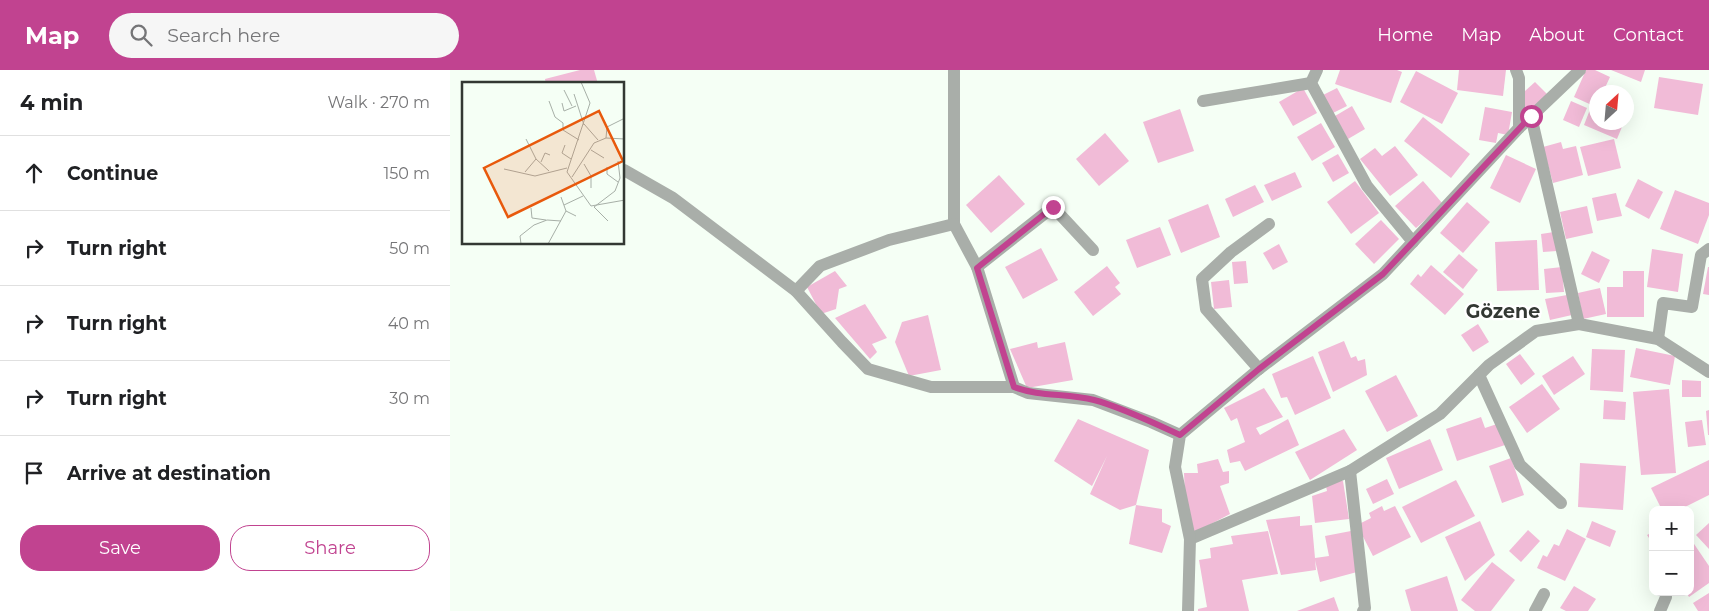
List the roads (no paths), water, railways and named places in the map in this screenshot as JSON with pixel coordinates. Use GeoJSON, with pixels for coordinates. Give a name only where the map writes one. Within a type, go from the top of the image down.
{"type":"FeatureCollection","features":[{"type":"Feature","properties":{"kind":"street"},"geometry":{"type":"LineString","coordinates":[[954,70],[954,224],[977,268],[1014,387]]}},
{"type":"Feature","properties":{"kind":"street"},"geometry":{"type":"LineString","coordinates":[[1311,83],[1317,70]]}},
{"type":"Feature","properties":{"kind":"street"},"geometry":{"type":"LineString","coordinates":[[1516,70],[1519,78],[1519,128]]}},
{"type":"Feature","properties":{"kind":"street"},"geometry":{"type":"LineString","coordinates":[[1188,611],[1190,539],[1175,467],[1180,435],[1259,369],[1383,274],[1519,128],[1580,70]]}},
{"type":"Feature","properties":{"kind":"street"},"geometry":{"type":"LineString","coordinates":[[1203,101],[1311,83]]}},
{"type":"Feature","properties":{"kind":"street"},"geometry":{"type":"LineString","coordinates":[[1311,83],[1366,186],[1413,242]]}},
{"type":"Feature","properties":{"kind":"street"},"geometry":{"type":"LineString","coordinates":[[1531,116],[1579,324]]}},
{"type":"Feature","properties":{"kind":"street"},"geometry":{"type":"LineString","coordinates":[[625,171],[673,198],[796,291],[868,369],[931,387],[1014,387],[1028,393],[1094,400],[1180,435]]}},
{"type":"Feature","properties":{"kind":"street"},"geometry":{"type":"LineString","coordinates":[[977,268],[1053,207],[1093,250]]}},
{"type":"Feature","properties":{"kind":"street"},"geometry":{"type":"LineString","coordinates":[[796,291],[820,266],[889,240],[954,224]]}},
{"type":"Feature","properties":{"kind":"street"},"geometry":{"type":"LineString","coordinates":[[1259,369],[1206,309],[1202,278],[1231,252],[1269,224]]}},
{"type":"Feature","properties":{"kind":"street"},"geometry":{"type":"LineString","coordinates":[[1658,339],[1664,303],[1692,306],[1701,255],[1709,249]]}},
{"type":"Feature","properties":{"kind":"street"},"geometry":{"type":"LineString","coordinates":[[1190,539],[1350,471],[1440,414],[1489,365],[1536,331],[1579,324],[1658,339],[1709,372]]}},
{"type":"Feature","properties":{"kind":"street"},"geometry":{"type":"LineString","coordinates":[[1479,375],[1520,464],[1560,503]]}},
{"type":"Feature","properties":{"kind":"street"},"geometry":{"type":"LineString","coordinates":[[1350,471],[1365,608],[1363,611]]}},
{"type":"Feature","properties":{"kind":"street"},"geometry":{"type":"LineString","coordinates":[[1535,611],[1544,594]]}},
{"type":"Feature","properties":{"kind":"street"},"geometry":{"type":"LineString","coordinates":[[1660,611],[1666,597]]}},
{"type":"Feature","properties":{"kind":"district","name":"Gözene"},"geometry":{"type":"Point","coordinates":[1503,311]}}]}
